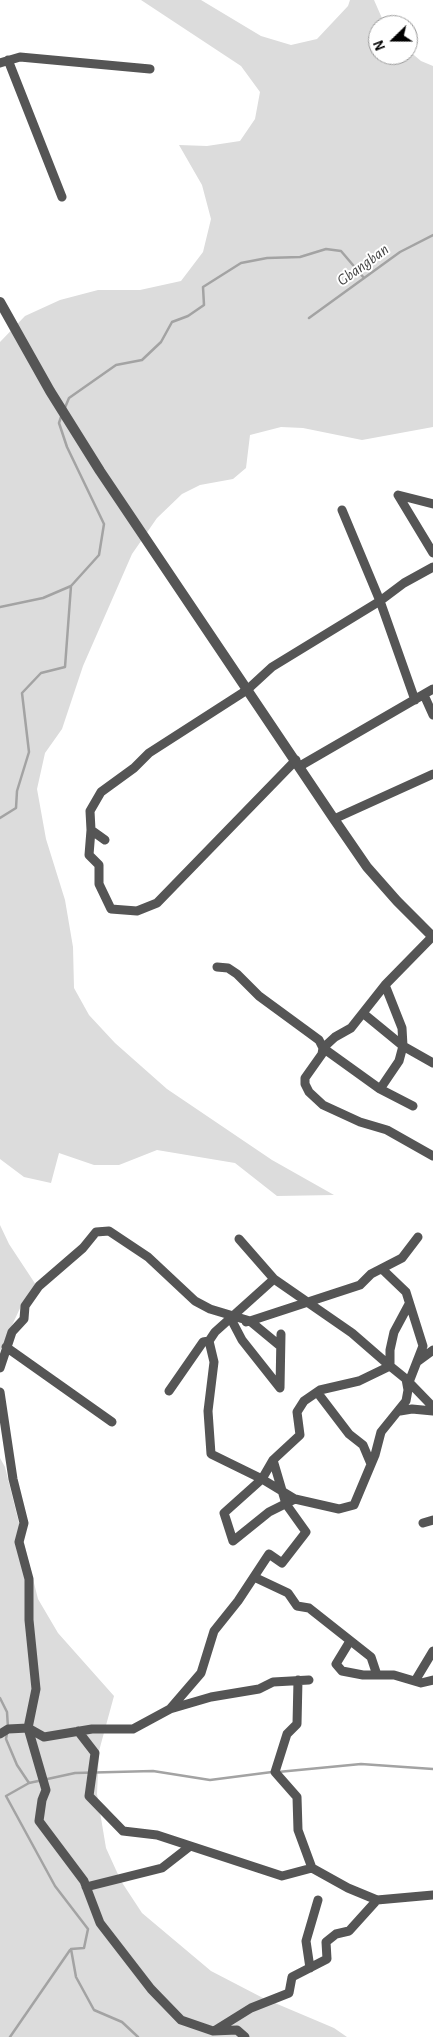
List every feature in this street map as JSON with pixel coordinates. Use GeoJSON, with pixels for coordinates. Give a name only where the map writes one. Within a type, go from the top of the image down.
{"type":"FeatureCollection","features":[{"type":"Feature","properties":{"kind":"street"},"geometry":{"type":"LineString","coordinates":[[62,197],[4,62],[20,57],[150,69]]}},
{"type":"Feature","properties":{"kind":"street"},"geometry":{"type":"LineString","coordinates":[[0,302],[50,391],[100,470],[334,819],[367,867],[433,937],[385,985],[364,1014],[351,1028],[335,1037],[323,1048],[322,1054],[305,1078],[309,1092],[323,1105],[360,1122],[387,1130],[433,1156]]}},
{"type":"Feature","properties":{"kind":"street"},"geometry":{"type":"LineString","coordinates":[[433,504],[398,495],[433,552]]}},
{"type":"Feature","properties":{"kind":"street"},"geometry":{"type":"LineString","coordinates":[[342,510],[380,601],[415,700]]}},
{"type":"Feature","properties":{"kind":"street"},"geometry":{"type":"LineString","coordinates":[[433,567],[404,583],[380,601],[272,667],[247,690],[149,753],[134,768],[101,792],[90,811],[89,855],[99,865],[99,884],[111,909],[137,911],[157,902],[298,763],[433,689]]}},
{"type":"Feature","properties":{"kind":"street"},"geometry":{"type":"LineString","coordinates":[[424,695],[433,715]]}},
{"type":"Feature","properties":{"kind":"street"},"geometry":{"type":"LineString","coordinates":[[334,819],[433,774]]}},
{"type":"Feature","properties":{"kind":"street"},"geometry":{"type":"LineString","coordinates":[[91,830],[105,840]]}},
{"type":"Feature","properties":{"kind":"street"},"geometry":{"type":"LineString","coordinates":[[217,967],[228,968],[237,974],[259,996],[319,1040],[323,1048],[380,1089],[413,1106]]}},
{"type":"Feature","properties":{"kind":"street"},"geometry":{"type":"LineString","coordinates":[[380,1089],[398,1061],[403,1046],[402,1028],[385,985]]}},
{"type":"Feature","properties":{"kind":"street"},"geometry":{"type":"LineString","coordinates":[[364,1014],[403,1046],[433,1063]]}},
{"type":"Feature","properties":{"kind":"street"},"geometry":{"type":"LineString","coordinates":[[0,1368],[12,1332],[24,1319],[25,1306],[39,1286],[83,1248],[96,1232],[109,1231],[148,1257],[195,1301],[233,1320],[250,1321],[342,1292],[348,1287],[360,1285],[371,1274],[402,1258],[418,1237]]}},
{"type":"Feature","properties":{"kind":"street"},"geometry":{"type":"LineString","coordinates":[[238,1239],[274,1279],[352,1333],[407,1380],[433,1409]]}},
{"type":"Feature","properties":{"kind":"street"},"geometry":{"type":"LineString","coordinates":[[209,1341],[214,1362],[208,1411],[211,1454],[262,1479],[295,1499],[339,1509],[354,1505],[382,1432],[406,1401],[407,1380],[423,1346],[406,1292],[382,1270]]}},
{"type":"Feature","properties":{"kind":"street"},"geometry":{"type":"LineString","coordinates":[[169,1392],[203,1342],[209,1341],[215,1332],[233,1320],[274,1279]]}},
{"type":"Feature","properties":{"kind":"street"},"geometry":{"type":"LineString","coordinates":[[390,1366],[390,1350],[394,1332],[410,1304]]}},
{"type":"Feature","properties":{"kind":"street"},"geometry":{"type":"LineString","coordinates":[[233,1320],[242,1340],[280,1388],[282,1354],[279,1345],[281,1334]]}},
{"type":"Feature","properties":{"kind":"street"},"geometry":{"type":"LineString","coordinates":[[250,1321],[279,1345]]}},
{"type":"Feature","properties":{"kind":"street"},"geometry":{"type":"LineString","coordinates":[[6,1347],[112,1422]]}},
{"type":"Feature","properties":{"kind":"street"},"geometry":{"type":"LineString","coordinates":[[416,1362],[433,1350]]}},
{"type":"Feature","properties":{"kind":"street"},"geometry":{"type":"LineString","coordinates":[[295,1499],[269,1512],[234,1541],[224,1513],[262,1479],[273,1460],[300,1435],[297,1412],[304,1401],[317,1392],[359,1381],[390,1366]]}},
{"type":"Feature","properties":{"kind":"street"},"geometry":{"type":"LineString","coordinates":[[0,1392],[13,1479],[24,1523],[19,1542],[29,1578],[29,1620],[36,1689],[28,1728],[46,1790],[42,1800],[39,1820],[74,1866],[86,1887],[100,1923],[151,1989],[181,2020],[213,2031],[237,2030],[245,2037]]}},
{"type":"Feature","properties":{"kind":"street"},"geometry":{"type":"LineString","coordinates":[[317,1392],[349,1434],[363,1445],[371,1464]]}},
{"type":"Feature","properties":{"kind":"street"},"geometry":{"type":"LineString","coordinates":[[400,1411],[433,1409]]}},
{"type":"Feature","properties":{"kind":"street"},"geometry":{"type":"LineString","coordinates":[[170,1709],[201,1674],[214,1631],[270,1554],[282,1563],[306,1532],[286,1504],[273,1460]]}},
{"type":"Feature","properties":{"kind":"street"},"geometry":{"type":"LineString","coordinates":[[423,1523],[433,1520]]}},
{"type":"Feature","properties":{"kind":"street"},"geometry":{"type":"LineString","coordinates":[[254,1577],[288,1593],[297,1606],[309,1608],[371,1657],[377,1675]]}},
{"type":"Feature","properties":{"kind":"street"},"geometry":{"type":"LineString","coordinates":[[350,1641],[336,1664],[342,1671],[394,1675],[421,1683],[433,1680]]}},
{"type":"Feature","properties":{"kind":"street"},"geometry":{"type":"LineString","coordinates":[[415,1681],[433,1651]]}},
{"type":"Feature","properties":{"kind":"street"},"geometry":{"type":"LineString","coordinates":[[298,1680],[297,1724],[288,1734],[275,1772],[297,1797],[298,1830],[312,1868],[348,1888],[377,1900],[433,1896]]}},
{"type":"Feature","properties":{"kind":"street"},"geometry":{"type":"LineString","coordinates":[[0,1734],[8,1730],[28,1728],[44,1737],[78,1731],[133,1728],[170,1709],[211,1697],[259,1689],[273,1682],[309,1680]]}},
{"type":"Feature","properties":{"kind":"street"},"geometry":{"type":"LineString","coordinates":[[78,1731],[95,1753],[89,1796],[123,1831],[157,1835],[189,1847],[240,1860],[282,1876],[312,1868]]}},
{"type":"Feature","properties":{"kind":"street"},"geometry":{"type":"LineString","coordinates":[[86,1887],[162,1868],[189,1847]]}},
{"type":"Feature","properties":{"kind":"street"},"geometry":{"type":"LineString","coordinates":[[310,1968],[306,1941],[318,1900]]}},
{"type":"Feature","properties":{"kind":"street"},"geometry":{"type":"LineString","coordinates":[[213,2031],[252,2008],[289,1993],[292,1977],[327,1959],[326,1942],[336,1934],[349,1931],[377,1900]]}},
{"type":"Feature","properties":{"kind":"shaded area"},"geometry":{"type":"Polygon","coordinates":[[[141,0],[201,0],[261,36],[291,45],[317,39],[348,6],[350,0],[374,0],[381,15],[368,15],[368,65],[418,65],[418,58],[433,66],[433,427],[362,440],[303,428],[281,427],[250,435],[246,468],[233,479],[200,485],[182,494],[157,518],[132,554],[83,666],[62,729],[45,753],[37,789],[46,839],[65,900],[73,947],[74,988],[89,1015],[115,1043],[167,1089],[272,1160],[334,1195],[277,1196],[235,1163],[157,1150],[119,1165],[94,1165],[59,1153],[51,1183],[24,1177],[0,1159],[0,342],[25,316],[60,300],[98,290],[140,290],[181,281],[203,252],[211,219],[202,185],[179,145],[207,146],[240,141],[255,119],[260,92],[241,66],[141,0]]]}},
{"type":"Feature","properties":{"kind":"shaded area"},"geometry":{"type":"Polygon","coordinates":[[[0,1225],[9,1244],[36,1285],[22,1304],[0,1351],[0,1225]]]}},
{"type":"Feature","properties":{"kind":"shaded area"},"geometry":{"type":"Polygon","coordinates":[[[0,1458],[5,1467],[38,1599],[58,1633],[114,1696],[99,1751],[97,1794],[106,1848],[121,1881],[142,1913],[211,1971],[263,1998],[334,2028],[347,2037],[0,2037],[0,1458]]]}},
{"type":"Feature","properties":{"kind":"waterway","name":"Gbangban"},"geometry":{"type":"LineString","coordinates":[[309,318],[400,252],[433,235]]}},
{"type":"Feature","properties":{"kind":"waterway"},"geometry":{"type":"LineString","coordinates":[[64,410],[69,398],[116,365],[142,360],[161,342],[172,322],[188,316],[204,305],[203,287],[241,263],[267,258],[300,257],[326,249],[341,251],[364,278]]}},
{"type":"Feature","properties":{"kind":"waterway"},"geometry":{"type":"LineString","coordinates":[[0,818],[16,808],[17,791],[29,752],[22,693],[41,673],[65,667],[71,586],[99,555],[104,524],[67,447],[59,423],[61,417]]}},
{"type":"Feature","properties":{"kind":"waterway"},"geometry":{"type":"LineString","coordinates":[[0,607],[43,598],[71,586]]}},
{"type":"Feature","properties":{"kind":"waterway"},"geometry":{"type":"LineString","coordinates":[[0,1698],[7,1712],[8,1728]]}},
{"type":"Feature","properties":{"kind":"waterway"},"geometry":{"type":"LineString","coordinates":[[7,1733],[6,1739],[17,1765],[29,1783],[6,1796],[55,1886],[88,1929],[84,1948],[71,1949],[76,1977],[94,2010],[122,2022],[138,2037]]}},
{"type":"Feature","properties":{"kind":"waterway"},"geometry":{"type":"LineString","coordinates":[[278,1772],[361,1764],[433,1769]]}},
{"type":"Feature","properties":{"kind":"waterway"},"geometry":{"type":"LineString","coordinates":[[29,1783],[75,1773],[153,1771],[210,1780],[272,1772]]}},
{"type":"Feature","properties":{"kind":"waterway"},"geometry":{"type":"LineString","coordinates":[[10,2037],[70,1950]]}}]}
